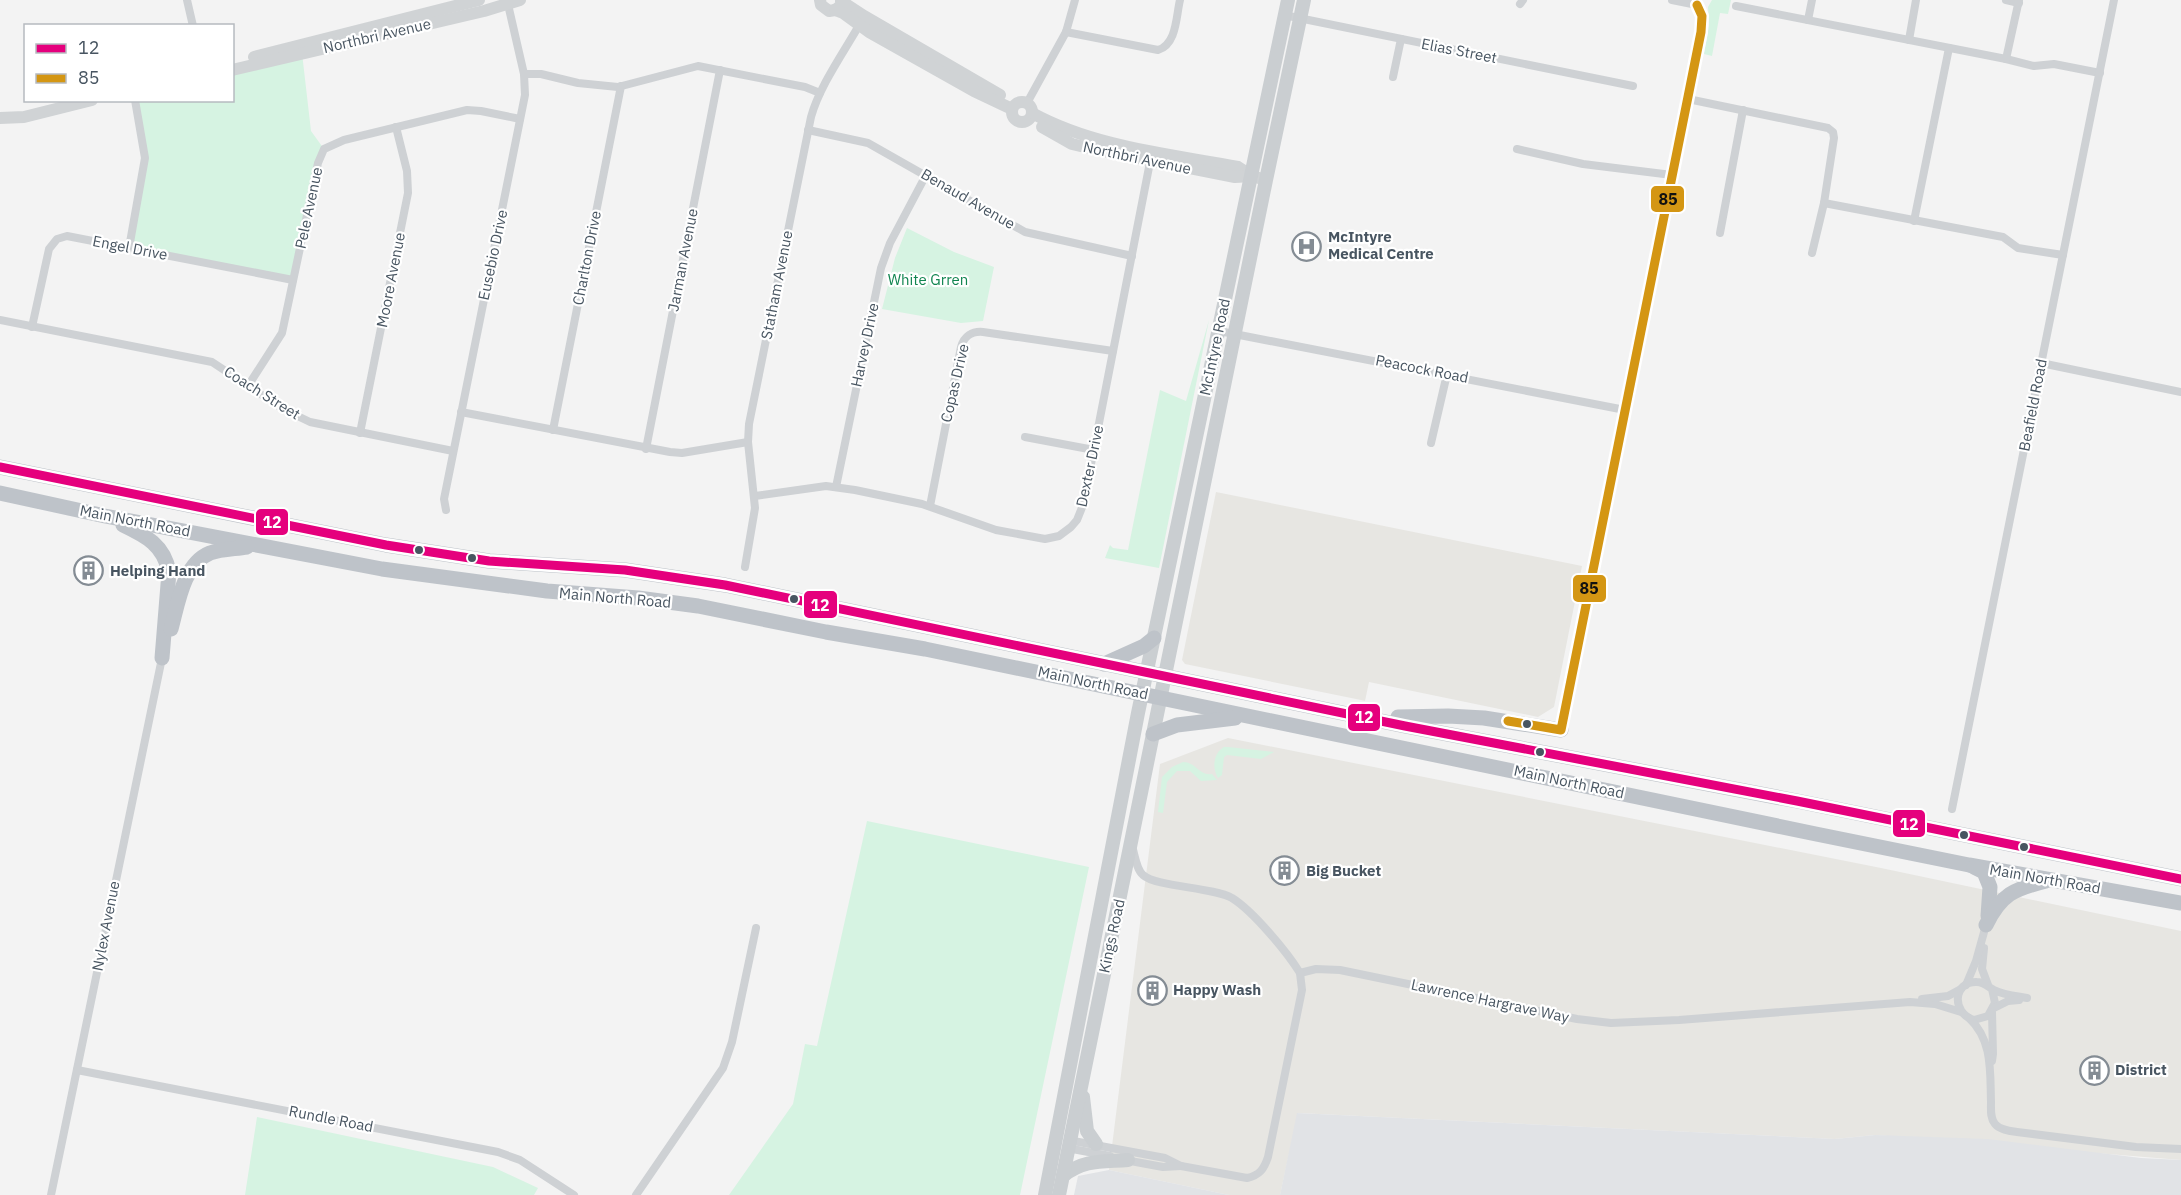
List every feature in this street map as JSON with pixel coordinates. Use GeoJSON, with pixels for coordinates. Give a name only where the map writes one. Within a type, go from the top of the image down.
{"type":"FeatureCollection","features":[{"type":"Feature","properties":{"kind":"highway","name":"Main North Road"},"geometry":{"type":"LineString","coordinates":[[0,467],[437,554],[537,566],[625,570],[725,585],[1368,718],[1786,798],[2181,879]]}},
{"type":"Feature","properties":{"kind":"highway","name":"Main North Road"},"geometry":{"type":"LineString","coordinates":[[0,493],[105,516],[440,578],[698,606],[826,632],[926,649],[1969,865],[2181,903]]}},
{"type":"Feature","properties":{"kind":"highway"},"geometry":{"type":"LineString","coordinates":[[105,516],[151,538],[166,560],[169,572],[162,658]]}},
{"type":"Feature","properties":{"kind":"highway"},"geometry":{"type":"LineString","coordinates":[[162,658],[187,578],[193,567],[210,554],[257,545]]}},
{"type":"Feature","properties":{"kind":"highway"},"geometry":{"type":"LineString","coordinates":[[1104,664],[1138,650],[1154,638]]}},
{"type":"Feature","properties":{"kind":"highway"},"geometry":{"type":"LineString","coordinates":[[1153,734],[1177,725],[1247,717]]}},
{"type":"Feature","properties":{"kind":"highway"},"geometry":{"type":"LineString","coordinates":[[1368,718],[1472,718],[1560,730]]}},
{"type":"Feature","properties":{"kind":"highway"},"geometry":{"type":"LineString","coordinates":[[1969,865],[1984,872],[1990,887],[1986,928]]}},
{"type":"Feature","properties":{"kind":"highway"},"geometry":{"type":"LineString","coordinates":[[1986,928],[1995,908],[2013,891],[2052,880]]}},
{"type":"Feature","properties":{"kind":"main road","name":"McIntyre Road"},"geometry":{"type":"LineString","coordinates":[[1143,694],[1288,0]]}},
{"type":"Feature","properties":{"kind":"main road","name":"McIntyre Road"},"geometry":{"type":"LineString","coordinates":[[1165,677],[1304,0]]}},
{"type":"Feature","properties":{"kind":"main road"},"geometry":{"type":"LineString","coordinates":[[1176,532],[1190,502],[1201,503]]}},
{"type":"Feature","properties":{"kind":"main road","name":"Kings Road"},"geometry":{"type":"LineString","coordinates":[[1045,1195],[1065,1143],[1082,1083],[1165,677]]}},
{"type":"Feature","properties":{"kind":"main road","name":"Kings Road"},"geometry":{"type":"LineString","coordinates":[[1059,1195],[1065,1143],[1143,694]]}},
{"type":"Feature","properties":{"kind":"main road"},"geometry":{"type":"LineString","coordinates":[[1082,1083],[1088,1131],[1096,1144]]}},
{"type":"Feature","properties":{"kind":"main road"},"geometry":{"type":"LineString","coordinates":[[1063,1176],[1075,1167],[1088,1163],[1128,1160]]}},
{"type":"Feature","properties":{"kind":"street"},"geometry":{"type":"LineString","coordinates":[[187,0],[193,24]]}},
{"type":"Feature","properties":{"kind":"street","name":"Northbri Avenue"},"geometry":{"type":"LineString","coordinates":[[234,62],[478,0]]}},
{"type":"Feature","properties":{"kind":"street","name":"Northbri Avenue"},"geometry":{"type":"LineString","coordinates":[[234,70],[520,0]]}},
{"type":"Feature","properties":{"kind":"street","name":"Northbri Avenue"},"geometry":{"type":"LineString","coordinates":[[820,0],[824,9],[839,4],[843,13],[861,21],[974,91],[1023,110],[1072,144],[1152,156],[1235,177],[1252,176],[1266,180]]}},
{"type":"Feature","properties":{"kind":"street"},"geometry":{"type":"LineString","coordinates":[[1023,110],[1066,32],[1075,0]]}},
{"type":"Feature","properties":{"kind":"street"},"geometry":{"type":"LineString","coordinates":[[1066,32],[1158,50],[1166,47],[1172,39],[1180,0]]}},
{"type":"Feature","properties":{"kind":"street"},"geometry":{"type":"LineString","coordinates":[[1560,730],[1702,24],[1700,3],[1672,0]]}},
{"type":"Feature","properties":{"kind":"street"},"geometry":{"type":"LineString","coordinates":[[1808,20],[1812,0]]}},
{"type":"Feature","properties":{"kind":"street"},"geometry":{"type":"LineString","coordinates":[[1909,40],[1916,0]]}},
{"type":"Feature","properties":{"kind":"street"},"geometry":{"type":"LineString","coordinates":[[2006,0],[2019,2],[2006,59]]}},
{"type":"Feature","properties":{"kind":"street","name":"Beafield Road"},"geometry":{"type":"LineString","coordinates":[[1952,809],[2114,0]]}},
{"type":"Feature","properties":{"kind":"street","name":"Eusebio Drive"},"geometry":{"type":"LineString","coordinates":[[446,510],[444,498],[525,95],[524,74],[507,2]]}},
{"type":"Feature","properties":{"kind":"street"},"geometry":{"type":"LineString","coordinates":[[1736,6],[2034,66],[2054,64],[2100,73]]}},
{"type":"Feature","properties":{"kind":"street","name":"Elias Street"},"geometry":{"type":"LineString","coordinates":[[1284,15],[1633,86]]}},
{"type":"Feature","properties":{"kind":"street","name":"Statham Avenue"},"geometry":{"type":"LineString","coordinates":[[745,567],[755,508],[748,442],[749,424],[808,130],[814,104],[861,21]]}},
{"type":"Feature","properties":{"kind":"street"},"geometry":{"type":"LineString","coordinates":[[1393,77],[1401,39]]}},
{"type":"Feature","properties":{"kind":"street"},"geometry":{"type":"LineString","coordinates":[[1914,221],[1949,48]]}},
{"type":"Feature","properties":{"kind":"street"},"geometry":{"type":"LineString","coordinates":[[524,74],[541,74],[607,87],[621,86],[698,66],[805,87],[820,93]]}},
{"type":"Feature","properties":{"kind":"street","name":"Jarman Avenue"},"geometry":{"type":"LineString","coordinates":[[646,449],[720,70]]}},
{"type":"Feature","properties":{"kind":"street","name":"Charlton Drive"},"geometry":{"type":"LineString","coordinates":[[554,430],[621,86]]}},
{"type":"Feature","properties":{"kind":"street"},"geometry":{"type":"LineString","coordinates":[[1688,99],[1828,128],[1833,132],[1824,203],[1812,253]]}},
{"type":"Feature","properties":{"kind":"street"},"geometry":{"type":"LineString","coordinates":[[0,117],[24,117],[84,102]]}},
{"type":"Feature","properties":{"kind":"street"},"geometry":{"type":"LineString","coordinates":[[129,248],[145,158],[135,102]]}},
{"type":"Feature","properties":{"kind":"street","name":"Pele Avenue"},"geometry":{"type":"LineString","coordinates":[[248,386],[282,333],[318,163],[322,152],[328,146],[467,110],[520,119]]}},
{"type":"Feature","properties":{"kind":"street"},"geometry":{"type":"LineString","coordinates":[[1720,233],[1743,110]]}},
{"type":"Feature","properties":{"kind":"street","name":"Moore Avenue"},"geometry":{"type":"LineString","coordinates":[[360,433],[408,193],[407,171],[396,127]]}},
{"type":"Feature","properties":{"kind":"street","name":"Benaud Avenue"},"geometry":{"type":"LineString","coordinates":[[808,130],[868,143],[1025,232],[1132,256]]}},
{"type":"Feature","properties":{"kind":"street"},"geometry":{"type":"LineString","coordinates":[[1517,149],[1583,164],[1672,175]]}},
{"type":"Feature","properties":{"kind":"street","name":"Dexter Drive"},"geometry":{"type":"LineString","coordinates":[[755,496],[826,486],[930,506],[996,530],[1030,538],[1045,539],[1059,536],[1071,527],[1081,512],[1152,156]]}},
{"type":"Feature","properties":{"kind":"street","name":"Harvey Drive"},"geometry":{"type":"LineString","coordinates":[[836,488],[881,268],[890,243],[926,175]]}},
{"type":"Feature","properties":{"kind":"street"},"geometry":{"type":"LineString","coordinates":[[1824,203],[2003,237],[2018,248],[2063,255]]}},
{"type":"Feature","properties":{"kind":"street","name":"Engel Drive"},"geometry":{"type":"LineString","coordinates":[[32,327],[49,249],[57,239],[71,237],[293,280]]}},
{"type":"Feature","properties":{"kind":"street","name":"Coach Street"},"geometry":{"type":"LineString","coordinates":[[0,320],[212,362],[283,409],[310,422],[453,451]]}},
{"type":"Feature","properties":{"kind":"street","name":"Copas Drive"},"geometry":{"type":"LineString","coordinates":[[930,506],[961,347],[969,334],[977,331],[1113,351]]}},
{"type":"Feature","properties":{"kind":"street","name":"Peacock Road"},"geometry":{"type":"LineString","coordinates":[[1219,331],[1625,410]]}},
{"type":"Feature","properties":{"kind":"street"},"geometry":{"type":"LineString","coordinates":[[2042,363],[2181,392]]}},
{"type":"Feature","properties":{"kind":"street"},"geometry":{"type":"LineString","coordinates":[[1431,443],[1447,374]]}},
{"type":"Feature","properties":{"kind":"street"},"geometry":{"type":"LineString","coordinates":[[461,412],[646,449],[682,453],[748,442]]}},
{"type":"Feature","properties":{"kind":"street"},"geometry":{"type":"LineString","coordinates":[[1025,437],[1094,450]]}},
{"type":"Feature","properties":{"kind":"street","name":"Nylex Avenue"},"geometry":{"type":"LineString","coordinates":[[51,1195],[162,658]]}},
{"type":"Feature","properties":{"kind":"street"},"geometry":{"type":"LineString","coordinates":[[1065,1143],[1163,1167],[1181,1166],[1247,1178],[1256,1176],[1264,1168],[1302,990],[1300,973],[1286,952],[1231,898],[1182,885],[1153,881],[1143,875],[1138,867],[1131,842]]}},
{"type":"Feature","properties":{"kind":"street"},"geometry":{"type":"LineString","coordinates":[[636,1195],[723,1068],[732,1042],[756,928]]}},
{"type":"Feature","properties":{"kind":"street"},"geometry":{"type":"LineString","coordinates":[[1986,928],[1976,961],[1957,1002],[1961,1012],[1975,1024],[1985,1039],[1990,1067],[1991,1116],[1995,1125],[2017,1132],[2126,1146],[2181,1149]]}},
{"type":"Feature","properties":{"kind":"street"},"geometry":{"type":"LineString","coordinates":[[1986,928],[1982,969],[1995,998],[1993,1054],[1990,1067]]}},
{"type":"Feature","properties":{"kind":"street","name":"Lawrence Hargrave Way"},"geometry":{"type":"LineString","coordinates":[[1300,973],[1316,969],[1340,970],[1577,1019],[1611,1023],[1910,1002],[1935,1004],[1961,1012]]}},
{"type":"Feature","properties":{"kind":"street"},"geometry":{"type":"LineString","coordinates":[[1964,986],[1979,982],[2009,995],[2027,998],[2008,1001],[1979,1020],[1969,1018]]}},
{"type":"Feature","properties":{"kind":"street","name":"Lawrence Hargrave Way"},"geometry":{"type":"LineString","coordinates":[[1910,1002],[1948,996],[1964,986]]}},
{"type":"Feature","properties":{"kind":"street","name":"Rundle Road"},"geometry":{"type":"LineString","coordinates":[[77,1070],[498,1152],[520,1160],[574,1195]]}},
{"type":"Feature","properties":{"kind":"street"},"geometry":{"type":"LineString","coordinates":[[1065,1143],[1096,1144],[1165,1158],[1181,1166]]}},
{"type":"Feature","properties":{"kind":"shaded area"},"geometry":{"type":"Polygon","coordinates":[[[1216,492],[1582,566],[1554,707],[1538,717],[1369,682],[1365,701],[1185,664],[1182,660],[1216,492]]]}},
{"type":"Feature","properties":{"kind":"shaded area"},"geometry":{"type":"Polygon","coordinates":[[[1228,738],[1881,868],[2181,931],[2181,1160],[1875,1135],[1835,1139],[1298,1113],[1280,1195],[1229,1195],[1109,1170],[1160,764],[1228,738]]]}},
{"type":"Feature","properties":{"kind":"shaded area"},"geometry":{"type":"Polygon","coordinates":[[[1297,1113],[1835,1139],[1875,1135],[1988,1139],[2141,1158],[2181,1160],[2181,1195],[1280,1195],[1297,1113]]]}},
{"type":"Feature","properties":{"kind":"shaded area"},"geometry":{"type":"Polygon","coordinates":[[[1109,1170],[1229,1195],[1074,1195],[1078,1176],[1109,1170]]]}},
{"type":"Feature","properties":{"kind":"green space"},"geometry":{"type":"Polygon","coordinates":[[[1712,0],[1731,0],[1728,14],[1720,13],[1712,56],[1704,54],[1709,25],[1708,7],[1712,0]]]}},
{"type":"Feature","properties":{"kind":"green space"},"geometry":{"type":"Polygon","coordinates":[[[302,53],[311,131],[324,149],[293,280],[129,248],[144,167],[135,102],[234,102],[234,70],[302,53]]]}},
{"type":"Feature","properties":{"kind":"green space","name":"White Grren"},"geometry":{"type":"Polygon","coordinates":[[[907,228],[954,252],[994,267],[983,321],[961,323],[882,309],[895,258],[907,228]]]}},
{"type":"Feature","properties":{"kind":"green space"},"geometry":{"type":"Polygon","coordinates":[[[1209,320],[1159,568],[1105,558],[1110,545],[1113,548],[1128,550],[1160,390],[1186,401],[1209,320]]]}},
{"type":"Feature","properties":{"kind":"green space"},"geometry":{"type":"Polygon","coordinates":[[[1224,747],[1274,752],[1261,759],[1227,755],[1224,757],[1222,775],[1218,778],[1215,761],[1218,753],[1224,747]]]}},
{"type":"Feature","properties":{"kind":"green space"},"geometry":{"type":"Polygon","coordinates":[[[1183,762],[1191,764],[1204,773],[1212,774],[1217,780],[1201,781],[1190,771],[1177,771],[1167,782],[1163,813],[1158,812],[1162,777],[1172,767],[1183,762]]]}},
{"type":"Feature","properties":{"kind":"green space"},"geometry":{"type":"Polygon","coordinates":[[[867,821],[1089,867],[1020,1195],[729,1195],[793,1104],[805,1044],[817,1046],[867,821]]]}},
{"type":"Feature","properties":{"kind":"green space"},"geometry":{"type":"Polygon","coordinates":[[[257,1117],[493,1167],[538,1188],[534,1195],[245,1195],[257,1117]]]}},
{"type":"Feature","properties":{"kind":"transit line","name":"85"},"geometry":{"type":"LineString","coordinates":[[1508,721],[1561,730],[1701,32],[1702,16],[1697,5]]}},
{"type":"Feature","properties":{"kind":"transit line","name":"12"},"geometry":{"type":"LineString","coordinates":[[0,467],[386,545],[489,561],[625,570],[725,585],[1405,726],[1797,801],[2181,879]]}},
{"type":"Feature","properties":{"kind":"place","name":"McIntyre Medical Centre"},"geometry":{"type":"Point","coordinates":[1307,246]}},
{"type":"Feature","properties":{"kind":"place","name":"Helping Hand"},"geometry":{"type":"Point","coordinates":[89,571]}},
{"type":"Feature","properties":{"kind":"place","name":"Big Bucket"},"geometry":{"type":"Point","coordinates":[1285,871]}},
{"type":"Feature","properties":{"kind":"place","name":"Happy Wash"},"geometry":{"type":"Point","coordinates":[1152,990]}},
{"type":"Feature","properties":{"kind":"place","name":"District"},"geometry":{"type":"Point","coordinates":[2094,1070]}}]}
